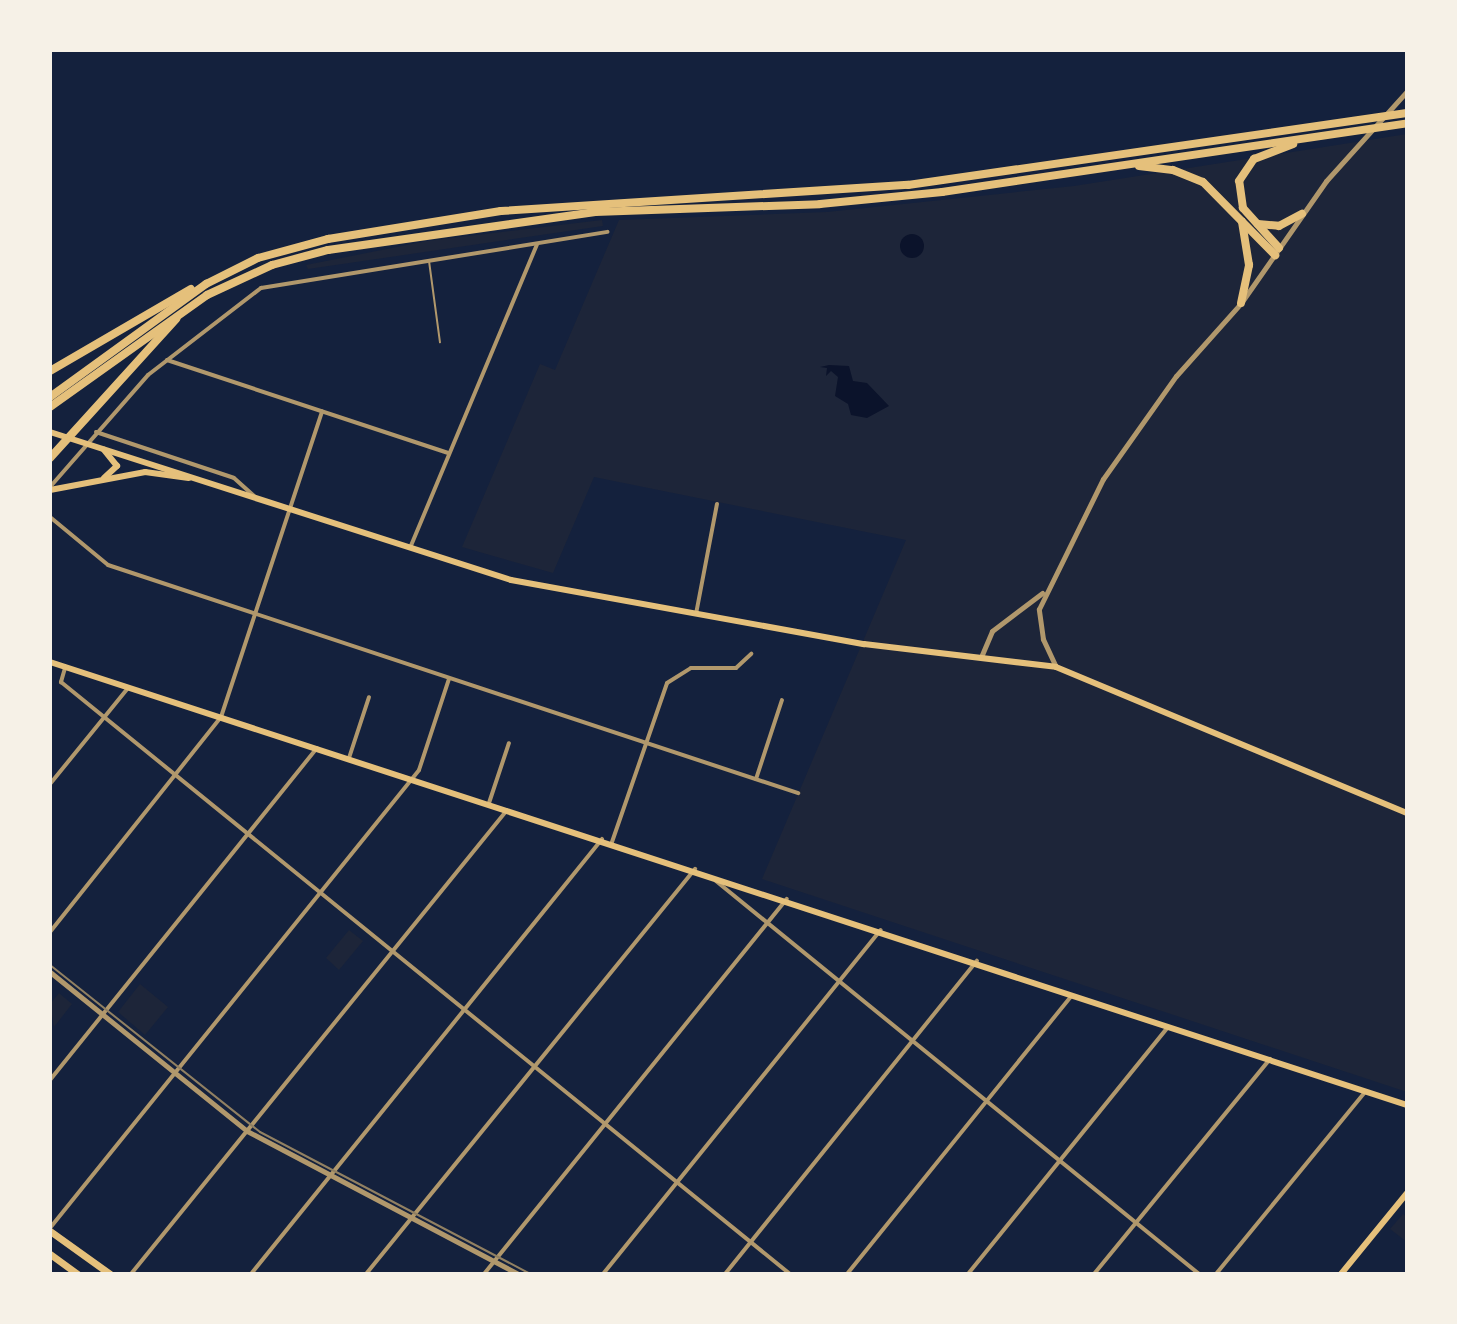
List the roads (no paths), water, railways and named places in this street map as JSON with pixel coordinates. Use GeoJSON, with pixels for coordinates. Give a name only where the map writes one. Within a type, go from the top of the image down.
{"type":"FeatureCollection","features":[{"type":"Feature","properties":{"kind":"highway"},"geometry":{"type":"LineString","coordinates":[[50,371],[179,294],[286,249],[432,220],[587,203],[908,185],[1405,113]]}},
{"type":"Feature","properties":{"kind":"highway"},"geometry":{"type":"LineString","coordinates":[[50,407],[207,295],[299,256],[468,226],[595,212],[835,203],[1403,124]]}},
{"type":"Feature","properties":{"kind":"highway"},"geometry":{"type":"LineString","coordinates":[[1277,252],[1255,223],[1238,192],[1246,166],[1264,153],[1314,137]]}},
{"type":"Feature","properties":{"kind":"highway"},"geometry":{"type":"LineString","coordinates":[[1122,165],[1166,168],[1196,179],[1277,252]]}},
{"type":"Feature","properties":{"kind":"highway"},"geometry":{"type":"LineString","coordinates":[[1255,223],[1279,226],[1302,214]]}},
{"type":"Feature","properties":{"kind":"highway"},"geometry":{"type":"LineString","coordinates":[[1240,218],[1249,257],[1241,303]]}},
{"type":"Feature","properties":{"kind":"highway"},"geometry":{"type":"LineString","coordinates":[[50,397],[206,284]]}},
{"type":"Feature","properties":{"kind":"highway"},"geometry":{"type":"LineString","coordinates":[[50,458],[159,336],[207,295]]}},
{"type":"Feature","properties":{"kind":"main road"},"geometry":{"type":"LineString","coordinates":[[50,432],[511,580],[864,644],[1056,667],[1407,813]]}},
{"type":"Feature","properties":{"kind":"main road"},"geometry":{"type":"LineString","coordinates":[[89,483],[117,469],[114,458],[100,448]]}},
{"type":"Feature","properties":{"kind":"main road"},"geometry":{"type":"LineString","coordinates":[[50,488],[151,472],[197,480]]}},
{"type":"Feature","properties":{"kind":"main road"},"geometry":{"type":"LineString","coordinates":[[50,662],[705,871],[1407,1105]]}},
{"type":"Feature","properties":{"kind":"main road"},"geometry":{"type":"LineString","coordinates":[[1341,1274],[1407,1193]]}},
{"type":"Feature","properties":{"kind":"main road"},"geometry":{"type":"LineString","coordinates":[[50,1229],[110,1274]]}},
{"type":"Feature","properties":{"kind":"main road"},"geometry":{"type":"LineString","coordinates":[[50,1254],[78,1274]]}},
{"type":"Feature","properties":{"kind":"street"},"geometry":{"type":"LineString","coordinates":[[1056,667],[1038,621],[1043,593],[1103,479],[1143,419],[1241,303],[1302,214],[1407,91]]}},
{"type":"Feature","properties":{"kind":"street"},"geometry":{"type":"LineString","coordinates":[[50,488],[96,432],[165,359],[261,288],[607,232]]}},
{"type":"Feature","properties":{"kind":"street"},"geometry":{"type":"LineString","coordinates":[[410,548],[537,244]]}},
{"type":"Feature","properties":{"kind":"street"},"geometry":{"type":"LineString","coordinates":[[165,359],[449,453]]}},
{"type":"Feature","properties":{"kind":"street"},"geometry":{"type":"LineString","coordinates":[[50,932],[221,717],[322,411]]}},
{"type":"Feature","properties":{"kind":"street"},"geometry":{"type":"LineString","coordinates":[[96,432],[234,478],[257,498]]}},
{"type":"Feature","properties":{"kind":"street"},"geometry":{"type":"LineString","coordinates":[[696,614],[717,504]]}},
{"type":"Feature","properties":{"kind":"street"},"geometry":{"type":"LineString","coordinates":[[50,517],[108,565],[798,793]]}},
{"type":"Feature","properties":{"kind":"street"},"geometry":{"type":"LineString","coordinates":[[981,657],[992,631],[1043,593]]}},
{"type":"Feature","properties":{"kind":"street"},"geometry":{"type":"LineString","coordinates":[[612,842],[660,696],[673,677],[691,668],[731,670],[751,654]]}},
{"type":"Feature","properties":{"kind":"street"},"geometry":{"type":"LineString","coordinates":[[65,667],[61,682],[103,718],[790,1274]]}},
{"type":"Feature","properties":{"kind":"street"},"geometry":{"type":"LineString","coordinates":[[50,1229],[413,779],[449,679]]}},
{"type":"Feature","properties":{"kind":"street"},"geometry":{"type":"LineString","coordinates":[[50,784],[128,688]]}},
{"type":"Feature","properties":{"kind":"street"},"geometry":{"type":"LineString","coordinates":[[349,758],[369,697]]}},
{"type":"Feature","properties":{"kind":"street"},"geometry":{"type":"LineString","coordinates":[[756,779],[782,700]]}},
{"type":"Feature","properties":{"kind":"street"},"geometry":{"type":"LineString","coordinates":[[489,803],[509,743]]}},
{"type":"Feature","properties":{"kind":"street"},"geometry":{"type":"LineString","coordinates":[[50,1080],[318,748]]}},
{"type":"Feature","properties":{"kind":"street"},"geometry":{"type":"LineString","coordinates":[[131,1274],[508,809]]}},
{"type":"Feature","properties":{"kind":"street"},"geometry":{"type":"LineString","coordinates":[[251,1274],[602,839]]}},
{"type":"Feature","properties":{"kind":"street"},"geometry":{"type":"LineString","coordinates":[[366,1274],[695,869]]}},
{"type":"Feature","properties":{"kind":"street"},"geometry":{"type":"LineString","coordinates":[[705,871],[1199,1274]]}},
{"type":"Feature","properties":{"kind":"street"},"geometry":{"type":"LineString","coordinates":[[484,1274],[787,899]]}},
{"type":"Feature","properties":{"kind":"street"},"geometry":{"type":"LineString","coordinates":[[603,1274],[881,930]]}},
{"type":"Feature","properties":{"kind":"street"},"geometry":{"type":"LineString","coordinates":[[725,1274],[977,961]]}},
{"type":"Feature","properties":{"kind":"street"},"geometry":{"type":"LineString","coordinates":[[50,972],[247,1131],[518,1274]]}},
{"type":"Feature","properties":{"kind":"street"},"geometry":{"type":"LineString","coordinates":[[847,1274],[1074,993]]}},
{"type":"Feature","properties":{"kind":"street"},"geometry":{"type":"LineString","coordinates":[[968,1274],[1169,1025]]}},
{"type":"Feature","properties":{"kind":"street"},"geometry":{"type":"LineString","coordinates":[[1094,1274],[1270,1058]]}},
{"type":"Feature","properties":{"kind":"street"},"geometry":{"type":"LineString","coordinates":[[1216,1274],[1366,1091]]}},
{"type":"Feature","properties":{"kind":"lane"},"geometry":{"type":"LineString","coordinates":[[428,260],[440,342]]}},
{"type":"Feature","properties":{"kind":"railway"},"geometry":{"type":"LineString","coordinates":[[50,965],[260,1132],[531,1274]]}}]}
